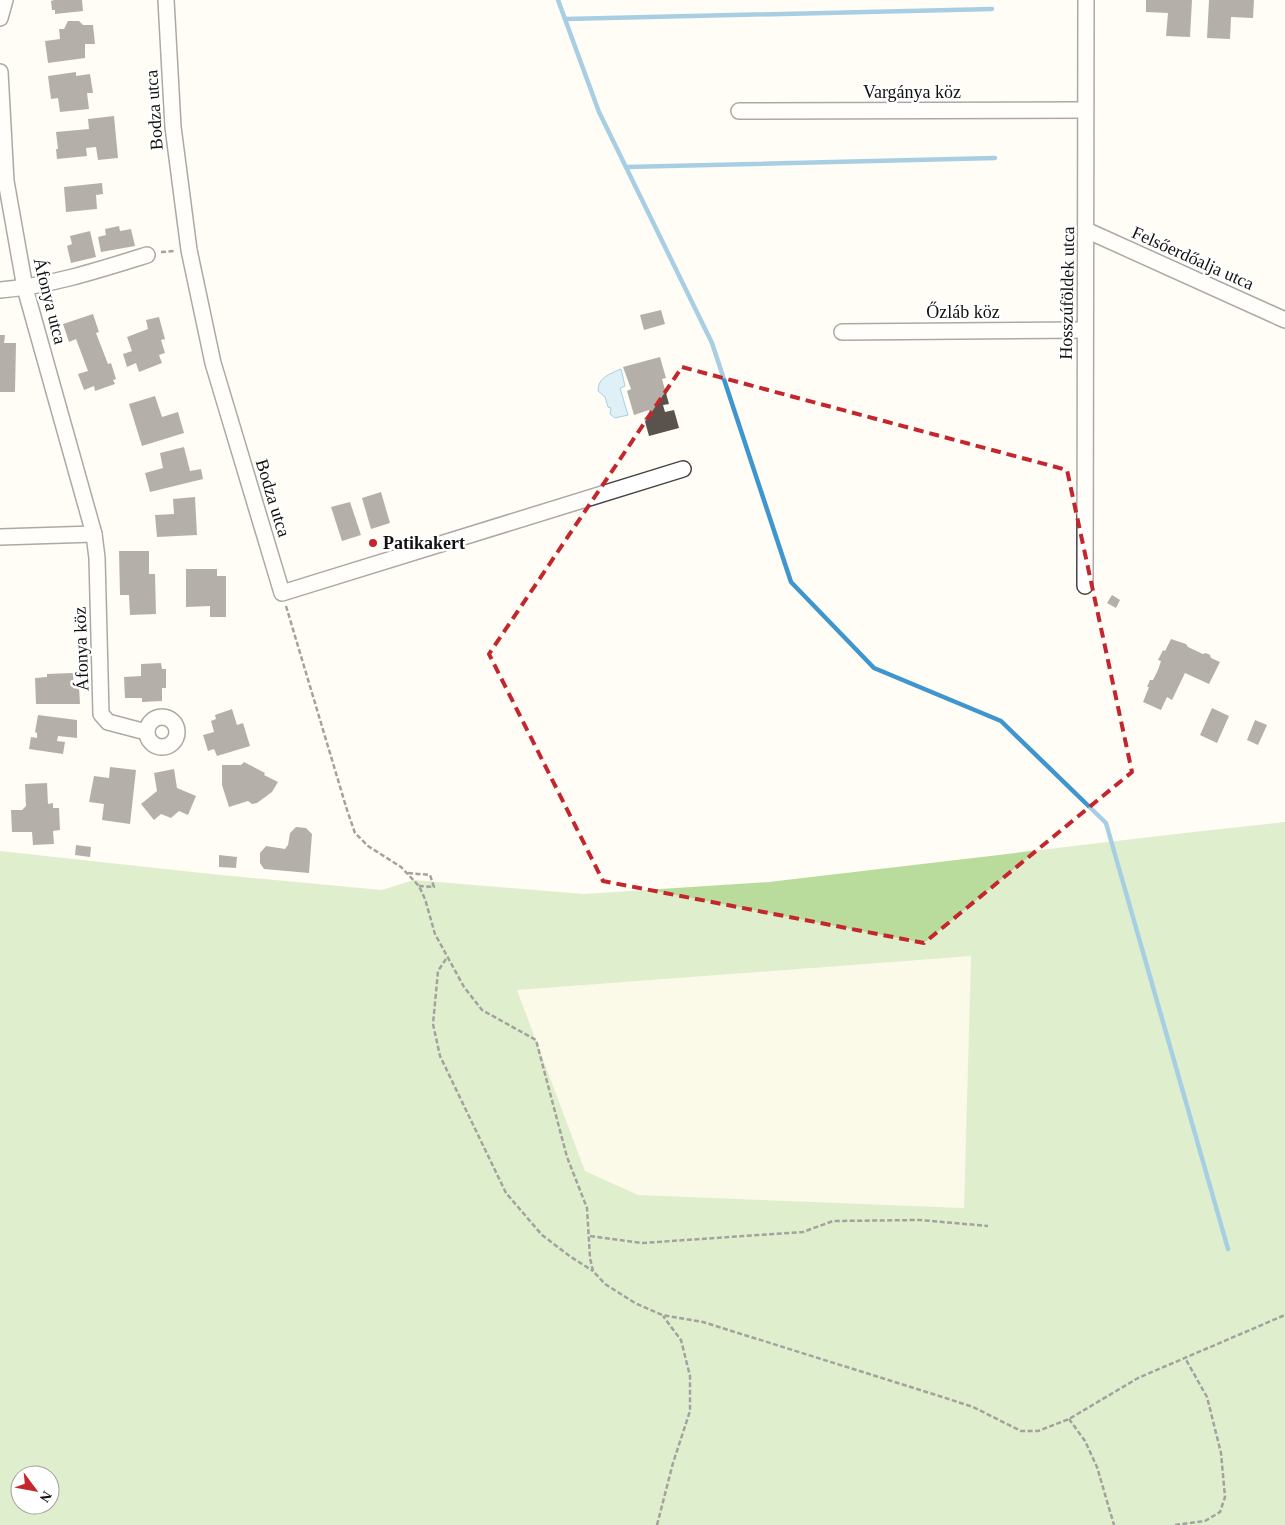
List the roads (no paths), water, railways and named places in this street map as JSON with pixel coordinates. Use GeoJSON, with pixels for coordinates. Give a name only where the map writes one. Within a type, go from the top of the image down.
{"type":"FeatureCollection","features":[{"type":"Feature","properties":{"kind":"street"},"geometry":{"type":"LineString","coordinates":[[0,18],[5,0]]}},
{"type":"Feature","properties":{"kind":"street","name":"Bodza utca"},"geometry":{"type":"LineString","coordinates":[[166,0],[173,128],[189,250],[213,363],[282,593],[683,469]]}},
{"type":"Feature","properties":{"kind":"street","name":"Hosszúföldek utca"},"geometry":{"type":"LineString","coordinates":[[1085,586],[1086,0]]}},
{"type":"Feature","properties":{"kind":"street","name":"Áfonya utca"},"geometry":{"type":"LineString","coordinates":[[0,72],[6,181],[25,288],[94,534]]}},
{"type":"Feature","properties":{"kind":"street","name":"Vargánya köz"},"geometry":{"type":"LineString","coordinates":[[739,111],[1086,110]]}},
{"type":"Feature","properties":{"kind":"street","name":"Felsőerdőalja utca"},"geometry":{"type":"LineString","coordinates":[[1086,230],[1285,320]]}},
{"type":"Feature","properties":{"kind":"street"},"geometry":{"type":"LineString","coordinates":[[0,290],[25,288],[91,272],[147,255]]}},
{"type":"Feature","properties":{"kind":"street","name":"Őzláb köz"},"geometry":{"type":"LineString","coordinates":[[842,332],[1085,330]]}},
{"type":"Feature","properties":{"kind":"street"},"geometry":{"type":"LineString","coordinates":[[0,537],[94,534]]}},
{"type":"Feature","properties":{"kind":"street","name":"Áfonya köz"},"geometry":{"type":"LineString","coordinates":[[94,534],[97,558],[101,714],[108,722],[146,732]]}},
{"type":"Feature","properties":{"kind":"water"},"geometry":{"type":"Polygon","coordinates":[[[621,369],[625,386],[620,388],[628,415],[615,418],[610,414],[611,408],[608,407],[605,397],[598,391],[602,379],[621,369]]]}},
{"type":"Feature","properties":{"kind":"waterway"},"geometry":{"type":"LineString","coordinates":[[558,0],[599,112],[712,343],[791,582],[874,668],[1001,721],[1106,823],[1228,1249]]}},
{"type":"Feature","properties":{"kind":"waterway"},"geometry":{"type":"LineString","coordinates":[[565,19],[992,9]]}},
{"type":"Feature","properties":{"kind":"waterway"},"geometry":{"type":"LineString","coordinates":[[626,167],[995,158]]}},
{"type":"Feature","properties":{"kind":"place","name":"Patikakert"},"geometry":{"type":"Point","coordinates":[373,543]}}]}
